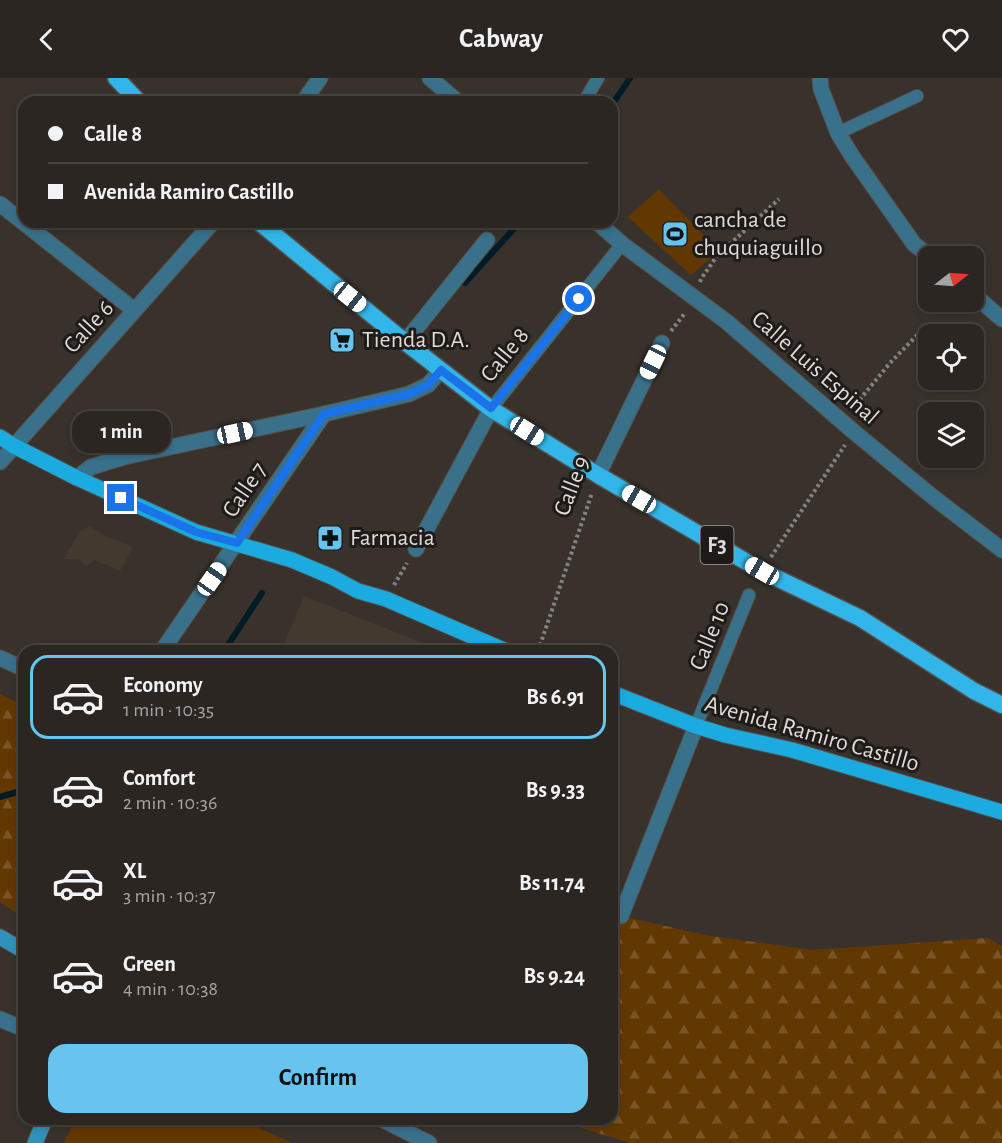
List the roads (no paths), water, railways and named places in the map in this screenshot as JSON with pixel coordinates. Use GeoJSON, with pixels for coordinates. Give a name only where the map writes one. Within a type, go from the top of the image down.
{"type":"FeatureCollection","features":[{"type":"Feature","properties":{"kind":"highway"},"geometry":{"type":"LineString","coordinates":[[120,79],[134,96]]}},
{"type":"Feature","properties":{"kind":"highway","name":"F3"},"geometry":{"type":"LineString","coordinates":[[266,228],[405,342],[491,408],[598,475],[762,571],[860,618],[974,691],[1002,705]]}},
{"type":"Feature","properties":{"kind":"main road"},"geometry":{"type":"LineString","coordinates":[[0,437],[77,478],[196,532],[292,560],[358,591],[386,599],[492,645]]}},
{"type":"Feature","properties":{"kind":"main road","name":"Avenida Ramiro Castillo"},"geometry":{"type":"LineString","coordinates":[[618,695],[725,735],[792,750],[1002,812]]}},
{"type":"Feature","properties":{"kind":"main road"},"geometry":{"type":"LineString","coordinates":[[0,937],[18,948]]}},
{"type":"Feature","properties":{"kind":"main road"},"geometry":{"type":"LineString","coordinates":[[35,1143],[42,1125]]}},
{"type":"Feature","properties":{"kind":"street"},"geometry":{"type":"LineString","coordinates":[[307,96],[320,78]]}},
{"type":"Feature","properties":{"kind":"street"},"geometry":{"type":"LineString","coordinates":[[430,78],[451,96]]}},
{"type":"Feature","properties":{"kind":"street"},"geometry":{"type":"LineString","coordinates":[[820,78],[821,89],[838,133],[918,247]]}},
{"type":"Feature","properties":{"kind":"street"},"geometry":{"type":"LineString","coordinates":[[0,204],[18,218]]}},
{"type":"Feature","properties":{"kind":"street"},"geometry":{"type":"LineString","coordinates":[[30,228],[134,310]]}},
{"type":"Feature","properties":{"kind":"street","name":"Calle 6"},"geometry":{"type":"LineString","coordinates":[[0,462],[208,228]]}},
{"type":"Feature","properties":{"kind":"street","name":"Calle Luis Espinal"},"geometry":{"type":"LineString","coordinates":[[604,228],[695,300],[727,322],[854,432],[1002,550]]}},
{"type":"Feature","properties":{"kind":"street"},"geometry":{"type":"LineString","coordinates":[[405,342],[487,240]]}},
{"type":"Feature","properties":{"kind":"street"},"geometry":{"type":"LineString","coordinates":[[984,304],[1002,319]]}},
{"type":"Feature","properties":{"kind":"street","name":"Calle 9"},"geometry":{"type":"LineString","coordinates":[[598,475],[662,343]]}},
{"type":"Feature","properties":{"kind":"street"},"geometry":{"type":"LineString","coordinates":[[77,478],[91,467],[124,457],[409,394],[428,385],[441,370]]}},
{"type":"Feature","properties":{"kind":"street","name":"Calle 8"},"geometry":{"type":"LineString","coordinates":[[416,549],[491,408]]}},
{"type":"Feature","properties":{"kind":"street","name":"Calle 7"},"geometry":{"type":"LineString","coordinates":[[166,645],[324,414]]}},
{"type":"Feature","properties":{"kind":"street"},"geometry":{"type":"LineString","coordinates":[[0,658],[18,666]]}},
{"type":"Feature","properties":{"kind":"street"},"geometry":{"type":"LineString","coordinates":[[621,916],[696,726]]}},
{"type":"Feature","properties":{"kind":"street"},"geometry":{"type":"LineString","coordinates":[[0,1019],[18,1026]]}},
{"type":"Feature","properties":{"kind":"street"},"geometry":{"type":"LineString","coordinates":[[393,1125],[429,1143]]}},
{"type":"Feature","properties":{"kind":"lane"},"geometry":{"type":"LineString","coordinates":[[588,96],[598,78]]}},
{"type":"Feature","properties":{"kind":"lane"},"geometry":{"type":"LineString","coordinates":[[838,133],[917,96]]}},
{"type":"Feature","properties":{"kind":"lane","name":"Calle 8"},"geometry":{"type":"LineString","coordinates":[[491,408],[622,244]]}},
{"type":"Feature","properties":{"kind":"lane","name":"Calle 10"},"geometry":{"type":"LineString","coordinates":[[696,726],[749,595]]}},
{"type":"Feature","properties":{"kind":"waterway"},"geometry":{"type":"LineString","coordinates":[[618,96],[630,78]]}},
{"type":"Feature","properties":{"kind":"waterway"},"geometry":{"type":"LineString","coordinates":[[465,283],[515,228]]}},
{"type":"Feature","properties":{"kind":"waterway"},"geometry":{"type":"LineString","coordinates":[[228,645],[262,593]]}},
{"type":"Feature","properties":{"kind":"waterway"},"geometry":{"type":"LineString","coordinates":[[0,797],[18,792]]}},
{"type":"Feature","properties":{"kind":"place","name":"cancha de chuquiaguillo"},"geometry":{"type":"Point","coordinates":[675,234]}},
{"type":"Feature","properties":{"kind":"place","name":"Tienda D.A."},"geometry":{"type":"Point","coordinates":[342,340]}},
{"type":"Feature","properties":{"kind":"place","name":"Farmacia"},"geometry":{"type":"Point","coordinates":[330,538]}}]}
